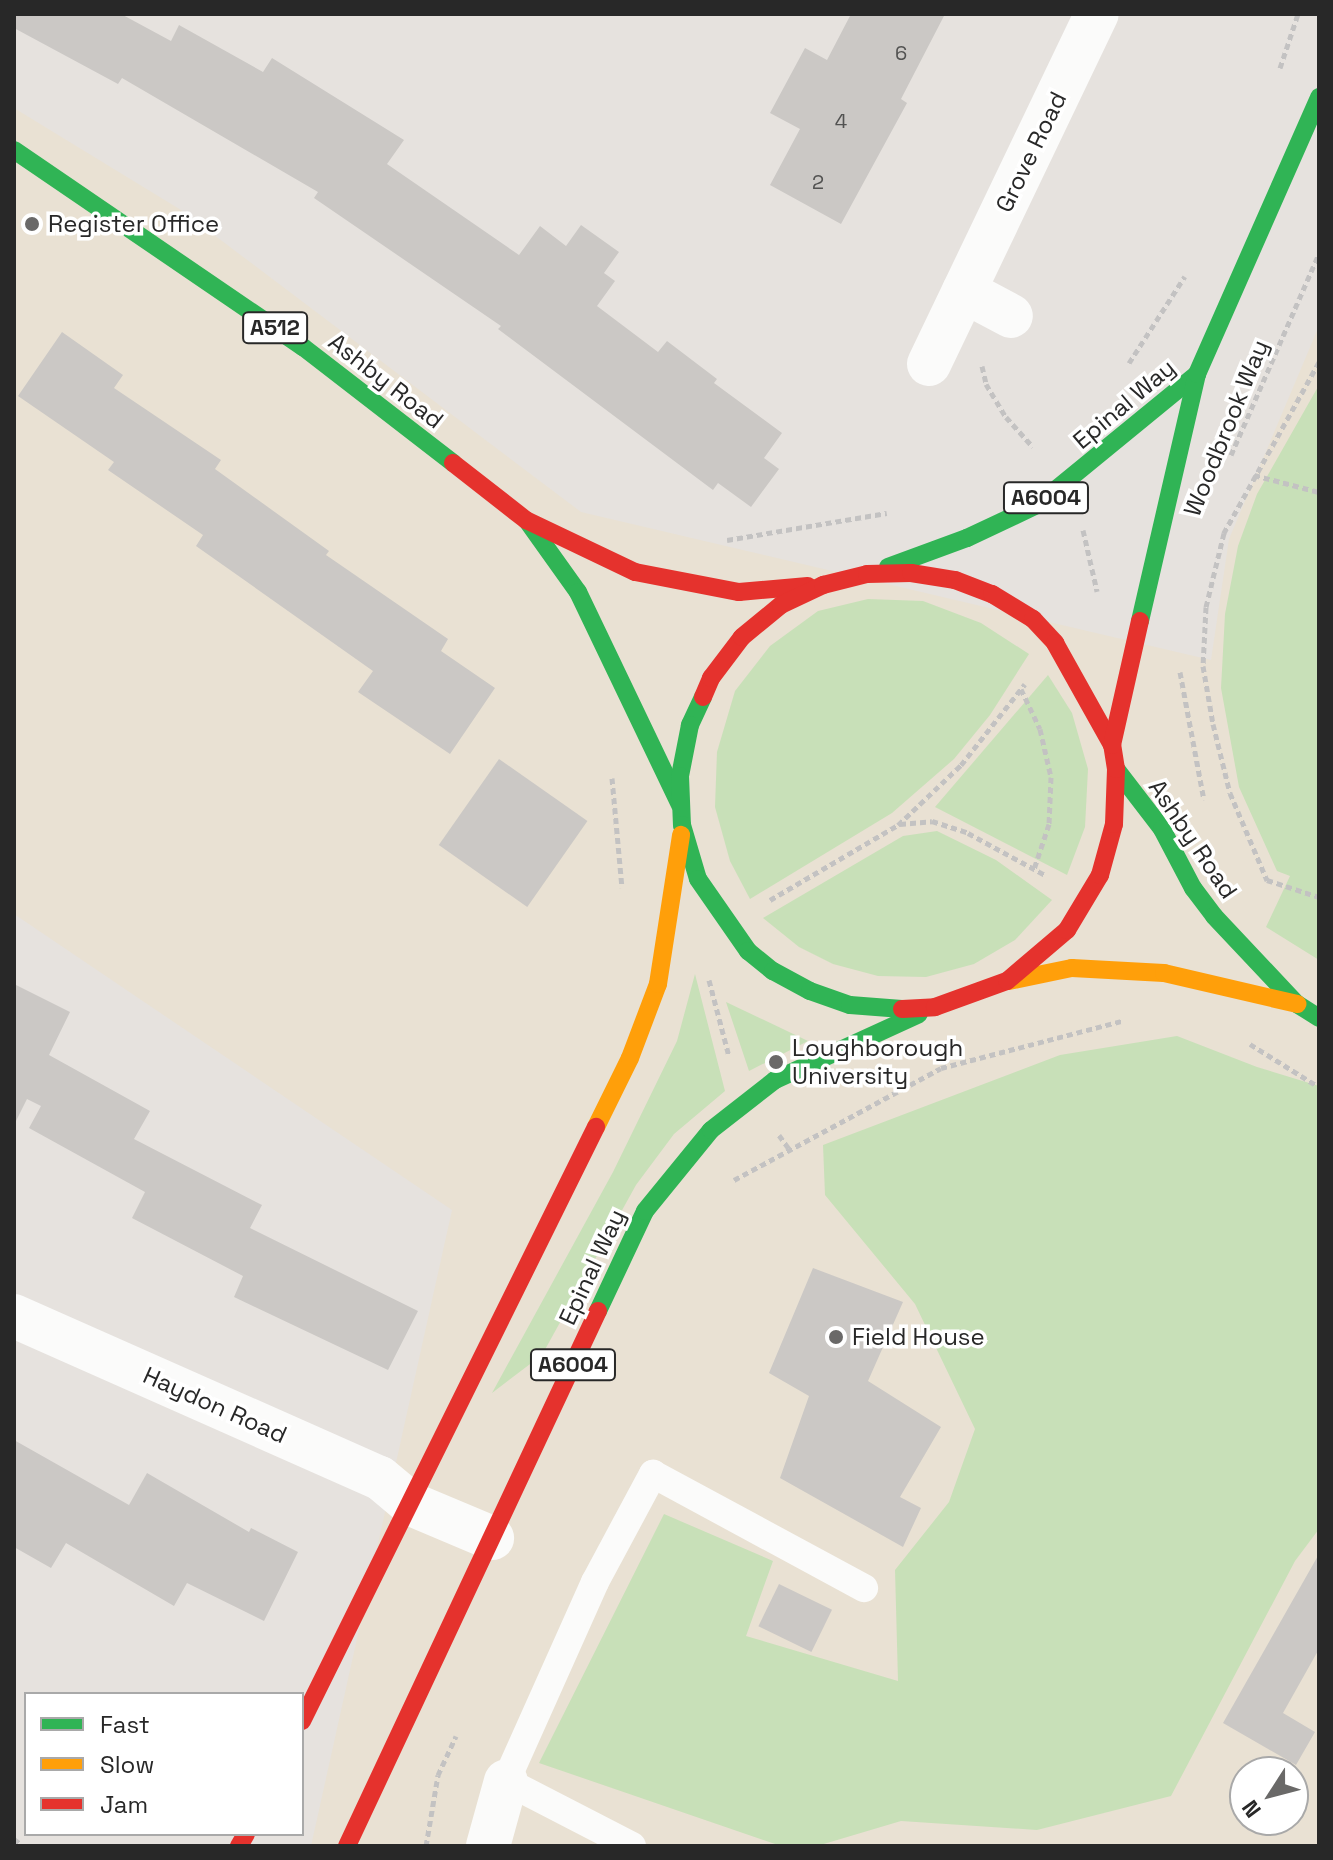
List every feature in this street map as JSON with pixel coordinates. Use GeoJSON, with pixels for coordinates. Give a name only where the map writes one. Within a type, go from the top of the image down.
{"type":"FeatureCollection","features":[{"type":"Feature","properties":{"kind":"main road","name":"Epinal Way"},"geometry":{"type":"LineString","coordinates":[[1112,745],[1197,374],[1319,97]]}},
{"type":"Feature","properties":{"kind":"main road","name":"Ashby Road"},"geometry":{"type":"LineString","coordinates":[[14,150],[303,347],[526,520],[635,572],[680,583],[739,592],[823,585]]}},
{"type":"Feature","properties":{"kind":"main road","name":"Epinal Way"},"geometry":{"type":"LineString","coordinates":[[867,574],[967,538],[1037,505],[1197,374]]}},
{"type":"Feature","properties":{"kind":"main road","name":"Ashby Road"},"geometry":{"type":"LineString","coordinates":[[526,520],[578,592],[680,805]]}},
{"type":"Feature","properties":{"kind":"main road"},"geometry":{"type":"LineString","coordinates":[[911,573],[955,580],[992,594],[1033,619],[1055,643],[1112,745],[1116,769],[1114,824],[1094,887],[1067,930],[1007,981],[935,1007],[892,1010],[850,1005],[810,991],[773,971],[748,951],[698,879],[682,825],[680,805],[680,776],[690,725],[711,678],[742,637],[781,605],[823,585],[867,574],[911,573]]}},
{"type":"Feature","properties":{"kind":"main road","name":"Ashby Road"},"geometry":{"type":"LineString","coordinates":[[1116,769],[1162,829],[1193,888],[1214,916],[1297,1004],[1319,1018]]}},
{"type":"Feature","properties":{"kind":"main road"},"geometry":{"type":"LineString","coordinates":[[304,1717],[630,1058],[658,984],[682,825]]}},
{"type":"Feature","properties":{"kind":"main road","name":"Ashby Road"},"geometry":{"type":"LineString","coordinates":[[1007,981],[1072,968],[1164,973],[1297,1004]]}},
{"type":"Feature","properties":{"kind":"main road","name":"Epinal Way"},"geometry":{"type":"LineString","coordinates":[[347,1846],[645,1211],[711,1130],[775,1080],[935,1007]]}},
{"type":"Feature","properties":{"kind":"street","name":"Grove Road"},"geometry":{"type":"LineString","coordinates":[[929,364],[1097,14]]}},
{"type":"Feature","properties":{"kind":"street"},"geometry":{"type":"LineString","coordinates":[[964,291],[1011,316]]}},
{"type":"Feature","properties":{"kind":"street","name":"Haydon Road"},"geometry":{"type":"LineString","coordinates":[[14,1316],[380,1478],[411,1504],[492,1538]]}},
{"type":"Feature","properties":{"kind":"street"},"geometry":{"type":"LineString","coordinates":[[488,1846],[506,1781]]}},
{"type":"Feature","properties":{"kind":"lane"},"geometry":{"type":"LineString","coordinates":[[632,1846],[506,1781],[595,1582],[653,1474],[864,1588]]}},
{"type":"Feature","properties":{"kind":"path","name":"Woodbrook Way"},"geometry":{"type":"LineString","coordinates":[[1228,461],[1319,254]]}},
{"type":"Feature","properties":{"kind":"path"},"geometry":{"type":"LineString","coordinates":[[964,291],[986,384],[1006,417],[1041,455],[1079,515],[1099,599],[1143,602]]}},
{"type":"Feature","properties":{"kind":"path"},"geometry":{"type":"LineString","coordinates":[[1319,362],[1224,533],[1206,607],[1203,666],[1230,793],[1267,880],[1319,897]]}},
{"type":"Feature","properties":{"kind":"path"},"geometry":{"type":"LineString","coordinates":[[1254,475],[1319,492]]}},
{"type":"Feature","properties":{"kind":"path"},"geometry":{"type":"LineString","coordinates":[[714,542],[899,511]]}},
{"type":"Feature","properties":{"kind":"path"},"geometry":{"type":"LineString","coordinates":[[1179,667],[1188,730],[1207,811]]}},
{"type":"Feature","properties":{"kind":"path"},"geometry":{"type":"LineString","coordinates":[[757,908],[898,825],[961,765],[1030,677]]}},
{"type":"Feature","properties":{"kind":"path"},"geometry":{"type":"LineString","coordinates":[[1021,689],[1040,729],[1051,777],[1049,824],[1034,869]]}},
{"type":"Feature","properties":{"kind":"path"},"geometry":{"type":"LineString","coordinates":[[611,764],[623,900]]}},
{"type":"Feature","properties":{"kind":"path"},"geometry":{"type":"LineString","coordinates":[[898,825],[932,821],[968,833],[1053,879]]}},
{"type":"Feature","properties":{"kind":"path"},"geometry":{"type":"LineString","coordinates":[[708,974],[730,1058]]}},
{"type":"Feature","properties":{"kind":"path"},"geometry":{"type":"LineString","coordinates":[[723,1186],[941,1068],[1126,1020]]}},
{"type":"Feature","properties":{"kind":"path"},"geometry":{"type":"LineString","coordinates":[[426,1846],[438,1775],[457,1732]]}},
{"type":"Feature","properties":{"kind":"path"},"geometry":{"type":"LineString","coordinates":[[14,1839],[23,1846]]}},
{"type":"Feature","properties":{"kind":"shaded area","name":"Loughborough University"},"geometry":{"type":"Polygon","coordinates":[[[14,108],[181,210],[581,512],[1211,660],[1229,539],[1319,326],[1319,1846],[311,1846],[452,1210],[14,914],[14,108]]]}},
{"type":"Feature","properties":{"kind":"green space"},"geometry":{"type":"Polygon","coordinates":[[[1319,385],[1319,960],[1266,927],[1290,876],[1277,871],[1239,787],[1221,688],[1225,614],[1238,546],[1257,494],[1319,385]]]}},
{"type":"Feature","properties":{"kind":"green space"},"geometry":{"type":"Polygon","coordinates":[[[868,599],[923,601],[981,623],[1029,654],[990,715],[954,759],[892,813],[750,899],[730,861],[715,807],[717,752],[735,691],[770,646],[818,611],[868,599]]]}},
{"type":"Feature","properties":{"kind":"green space"},"geometry":{"type":"Polygon","coordinates":[[[1048,675],[1072,713],[1088,769],[1085,827],[1067,875],[935,807],[1048,675]]]}},
{"type":"Feature","properties":{"kind":"green space"},"geometry":{"type":"Polygon","coordinates":[[[937,831],[996,860],[1052,900],[1015,940],[974,964],[926,977],[878,976],[833,964],[799,947],[763,918],[903,836],[937,831]]]}},
{"type":"Feature","properties":{"kind":"green space"},"geometry":{"type":"Polygon","coordinates":[[[695,974],[725,1091],[674,1134],[636,1185],[542,1355],[492,1393],[613,1172],[677,1041],[695,974]]]}},
{"type":"Feature","properties":{"kind":"green space"},"geometry":{"type":"Polygon","coordinates":[[[726,1002],[808,1041],[749,1071],[726,1002]]]}},
{"type":"Feature","properties":{"kind":"green space"},"geometry":{"type":"Polygon","coordinates":[[[1177,1036],[1257,1067],[1319,1086],[1319,1529],[1295,1561],[1171,1796],[1037,1830],[901,1821],[817,1846],[781,1846],[539,1763],[664,1514],[773,1561],[746,1636],[898,1681],[895,1570],[949,1502],[975,1429],[915,1304],[825,1195],[823,1145],[1060,1055],[1177,1036]]]}},
{"type":"Feature","properties":{"kind":"building"},"geometry":{"type":"Polygon","coordinates":[[[14,14],[121,14],[171,41],[179,25],[263,72],[272,58],[404,140],[387,164],[519,255],[540,226],[566,246],[581,225],[619,252],[604,273],[615,281],[597,306],[658,352],[667,341],[717,379],[714,383],[782,433],[764,458],[779,469],[751,507],[718,483],[713,490],[498,329],[501,326],[314,198],[318,192],[122,78],[118,84],[14,28],[14,14]]]}},
{"type":"Feature","properties":{"kind":"building"},"geometry":{"type":"Polygon","coordinates":[[[851,14],[945,14],[901,99],[907,103],[841,224],[770,185],[800,129],[770,113],[805,48],[827,60],[851,14]]]}},
{"type":"Feature","properties":{"kind":"building"},"geometry":{"type":"Polygon","coordinates":[[[62,332],[123,375],[114,388],[221,460],[215,469],[329,551],[326,555],[448,639],[441,651],[495,688],[450,754],[358,692],[373,671],[196,546],[203,535],[108,470],[114,462],[18,396],[62,332]]]}},
{"type":"Feature","properties":{"kind":"building"},"geometry":{"type":"Polygon","coordinates":[[[499,759],[587,821],[527,907],[439,845],[499,759]]]}},
{"type":"Feature","properties":{"kind":"building"},"geometry":{"type":"Polygon","coordinates":[[[14,984],[70,1012],[49,1055],[150,1111],[134,1139],[262,1205],[250,1228],[418,1311],[388,1370],[234,1297],[243,1276],[132,1218],[145,1192],[29,1128],[41,1106],[27,1099],[14,1125],[14,984]]]}},
{"type":"Feature","properties":{"kind":"building"},"geometry":{"type":"Polygon","coordinates":[[[813,1268],[903,1302],[868,1381],[941,1427],[900,1497],[921,1508],[903,1547],[780,1478],[809,1396],[769,1373],[813,1268]]]}},
{"type":"Feature","properties":{"kind":"building"},"geometry":{"type":"Polygon","coordinates":[[[14,1440],[129,1505],[147,1473],[249,1532],[251,1528],[298,1552],[264,1621],[187,1583],[174,1606],[66,1543],[51,1568],[14,1547],[14,1440]]]}},
{"type":"Feature","properties":{"kind":"building"},"geometry":{"type":"Polygon","coordinates":[[[1319,1554],[1319,1649],[1283,1713],[1315,1732],[1301,1756],[1280,1756],[1223,1723],[1319,1554]]]}},
{"type":"Feature","properties":{"kind":"building"},"geometry":{"type":"Polygon","coordinates":[[[779,1584],[832,1610],[811,1652],[758,1626],[779,1584]]]}},
{"type":"Feature","properties":{"kind":"traffic: fast"},"geometry":{"type":"LineString","coordinates":[[1140,621],[1197,374],[1319,97]]}},
{"type":"Feature","properties":{"kind":"traffic: fast"},"geometry":{"type":"LineString","coordinates":[[14,150],[303,347],[453,463]]}},
{"type":"Feature","properties":{"kind":"traffic: fast"},"geometry":{"type":"LineString","coordinates":[[888,567],[967,538],[1037,505],[1197,374]]}},
{"type":"Feature","properties":{"kind":"traffic: fast"},"geometry":{"type":"LineString","coordinates":[[528,522],[578,592],[680,805]]}},
{"type":"Feature","properties":{"kind":"traffic: fast"},"geometry":{"type":"LineString","coordinates":[[703,697],[690,725],[680,776],[682,825],[698,879],[748,951],[773,971],[810,991],[850,1005],[902,1009]]}},
{"type":"Feature","properties":{"kind":"traffic: fast"},"geometry":{"type":"LineString","coordinates":[[1116,769],[1162,829],[1193,888],[1214,916],[1297,1004],[1319,1018]]}},
{"type":"Feature","properties":{"kind":"traffic: fast"},"geometry":{"type":"LineString","coordinates":[[598,1311],[645,1211],[711,1130],[775,1080],[919,1014]]}},
{"type":"Feature","properties":{"kind":"traffic: slow"},"geometry":{"type":"LineString","coordinates":[[596,1127],[630,1058],[658,984],[681,835]]}},
{"type":"Feature","properties":{"kind":"traffic: slow"},"geometry":{"type":"LineString","coordinates":[[1009,981],[1072,968],[1164,973],[1297,1004]]}},
{"type":"Feature","properties":{"kind":"traffic: jam"},"geometry":{"type":"LineString","coordinates":[[453,463],[526,520],[635,572],[739,592],[808,586]]}},
{"type":"Feature","properties":{"kind":"traffic: jam"},"geometry":{"type":"LineString","coordinates":[[703,697],[711,678],[742,637],[781,605],[823,585],[867,574],[911,573],[955,580],[992,594],[1033,619],[1055,643],[1112,745]]}},
{"type":"Feature","properties":{"kind":"traffic: jam"},"geometry":{"type":"LineString","coordinates":[[902,1009],[935,1007],[1007,981],[1067,930],[1100,875],[1114,824],[1116,769],[1112,745],[1140,621]]}},
{"type":"Feature","properties":{"kind":"traffic: jam"},"geometry":{"type":"LineString","coordinates":[[304,1717],[596,1127]]}},
{"type":"Feature","properties":{"kind":"traffic: jam"},"geometry":{"type":"LineString","coordinates":[[347,1846],[598,1311]]}},
{"type":"Feature","properties":{"kind":"traffic: jam"},"geometry":{"type":"LineString","coordinates":[[239,1846],[245,1836]]}},
{"type":"Feature","properties":{"kind":"place","name":"Register Office"},"geometry":{"type":"Point","coordinates":[32,224]}},
{"type":"Feature","properties":{"kind":"place","name":"Loughborough University"},"geometry":{"type":"Point","coordinates":[776,1062]}},
{"type":"Feature","properties":{"kind":"place","name":"Field House"},"geometry":{"type":"Point","coordinates":[836,1337]}}]}
